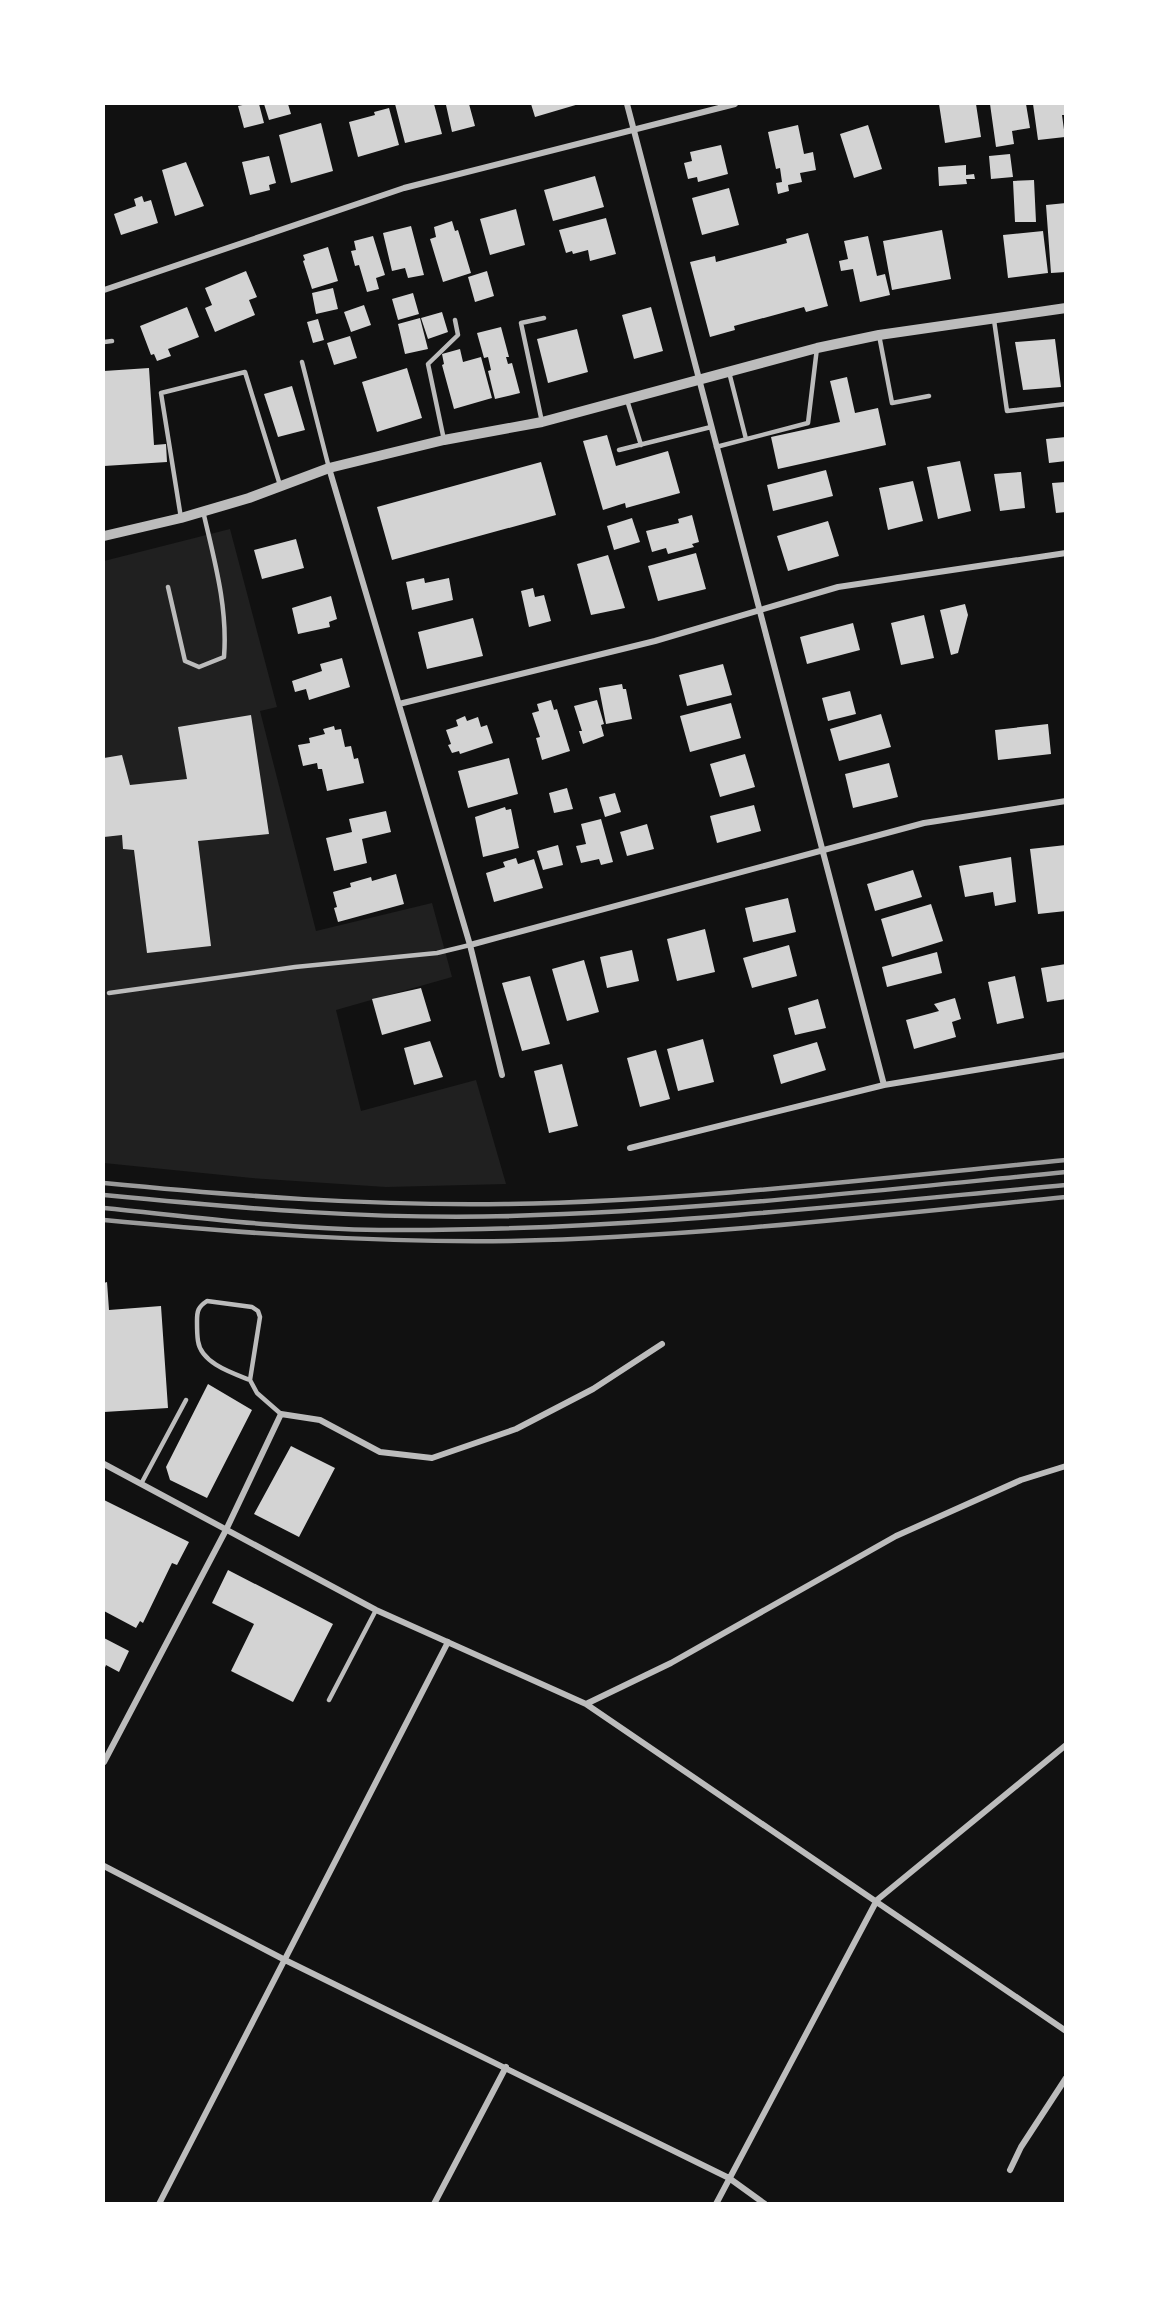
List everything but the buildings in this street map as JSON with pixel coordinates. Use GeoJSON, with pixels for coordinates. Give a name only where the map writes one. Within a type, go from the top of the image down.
{"type":"FeatureCollection","features":[{"type":"Feature","properties":{"kind":"street"},"geometry":{"type":"LineString","coordinates":[[627,104],[884,1085]]}},
{"type":"Feature","properties":{"kind":"street"},"geometry":{"type":"LineString","coordinates":[[104,290],[404,188],[735,104]]}},
{"type":"Feature","properties":{"kind":"street"},"geometry":{"type":"LineString","coordinates":[[104,536],[181,518],[249,498],[329,468],[444,440],[542,422],[817,348],[879,335],[1065,308]]}},
{"type":"Feature","properties":{"kind":"street"},"geometry":{"type":"LineString","coordinates":[[329,468],[470,945],[501,1076]]}},
{"type":"Feature","properties":{"kind":"street"},"geometry":{"type":"LineString","coordinates":[[399,704],[655,641],[837,587],[1065,553]]}},
{"type":"Feature","properties":{"kind":"street"},"geometry":{"type":"LineString","coordinates":[[470,945],[924,823],[1065,801]]}},
{"type":"Feature","properties":{"kind":"street"},"geometry":{"type":"LineString","coordinates":[[630,1148],[884,1085],[1065,1055]]}},
{"type":"Feature","properties":{"kind":"street"},"geometry":{"type":"LineString","coordinates":[[104,1762],[226,1530],[280,1414],[320,1420],[380,1452],[432,1458],[516,1429],[593,1389],[662,1344]]}},
{"type":"Feature","properties":{"kind":"street"},"geometry":{"type":"LineString","coordinates":[[104,1464],[376,1610],[586,1704],[877,1900],[1065,2031]]}},
{"type":"Feature","properties":{"kind":"street"},"geometry":{"type":"LineString","coordinates":[[586,1704],[672,1663],[896,1536],[1021,1480],[1065,1466]]}},
{"type":"Feature","properties":{"kind":"street"},"geometry":{"type":"LineString","coordinates":[[159,2204],[448,1642]]}},
{"type":"Feature","properties":{"kind":"street"},"geometry":{"type":"LineString","coordinates":[[716,2204],[877,1900],[1065,1745]]}},
{"type":"Feature","properties":{"kind":"street"},"geometry":{"type":"LineString","coordinates":[[104,1866],[285,1960],[729,2178],[765,2204]]}},
{"type":"Feature","properties":{"kind":"street"},"geometry":{"type":"LineString","coordinates":[[434,2204],[506,2067]]}},
{"type":"Feature","properties":{"kind":"street"},"geometry":{"type":"LineString","coordinates":[[1010,2170],[1021,2147],[1065,2078]]}},
{"type":"Feature","properties":{"kind":"lane"},"geometry":{"type":"LineString","coordinates":[[993,317],[1007,411],[1065,404]]}},
{"type":"Feature","properties":{"kind":"lane"},"geometry":{"type":"LineString","coordinates":[[542,422],[521,323],[544,318]]}},
{"type":"Feature","properties":{"kind":"lane"},"geometry":{"type":"LineString","coordinates":[[444,440],[428,364],[458,335],[456,321]]}},
{"type":"Feature","properties":{"kind":"lane"},"geometry":{"type":"LineString","coordinates":[[879,335],[891,403],[929,396]]}},
{"type":"Feature","properties":{"kind":"lane"},"geometry":{"type":"LineString","coordinates":[[104,342],[112,342]]}},
{"type":"Feature","properties":{"kind":"lane"},"geometry":{"type":"LineString","coordinates":[[716,447],[808,423],[817,348]]}},
{"type":"Feature","properties":{"kind":"lane"},"geometry":{"type":"LineString","coordinates":[[302,362],[329,468]]}},
{"type":"Feature","properties":{"kind":"lane"},"geometry":{"type":"LineString","coordinates":[[181,518],[161,393],[245,372],[280,485]]}},
{"type":"Feature","properties":{"kind":"lane"},"geometry":{"type":"LineString","coordinates":[[729,372],[746,439]]}},
{"type":"Feature","properties":{"kind":"lane"},"geometry":{"type":"LineString","coordinates":[[627,400],[641,445]]}},
{"type":"Feature","properties":{"kind":"lane"},"geometry":{"type":"LineString","coordinates":[[619,450],[711,427]]}},
{"type":"Feature","properties":{"kind":"lane"},"geometry":{"type":"LineString","coordinates":[[168,587],[185,661],[199,667],[224,657],[226,631],[220,585],[203,511]]}},
{"type":"Feature","properties":{"kind":"lane"},"geometry":{"type":"LineString","coordinates":[[109,993],[295,967],[437,953],[470,945]]}},
{"type":"Feature","properties":{"kind":"lane"},"geometry":{"type":"LineString","coordinates":[[250,1380],[216,1365],[204,1354],[198,1343],[197,1311],[207,1301],[252,1307],[258,1311],[260,1317],[250,1380],[257,1393],[280,1414]]}},
{"type":"Feature","properties":{"kind":"lane"},"geometry":{"type":"LineString","coordinates":[[141,1484],[186,1400]]}},
{"type":"Feature","properties":{"kind":"lane"},"geometry":{"type":"LineString","coordinates":[[329,1700],[376,1610]]}},
{"type":"Feature","properties":{"kind":"shaded area"},"geometry":{"type":"Polygon","coordinates":[[[230,529],[277,707],[260,711],[316,931],[432,903],[452,977],[336,1010],[361,1111],[476,1080],[506,1184],[386,1187],[252,1178],[104,1163],[104,561],[230,529]]]}},
{"type":"Feature","properties":{"kind":"railway"},"geometry":{"type":"LineString","coordinates":[[104,1183],[304,1199],[505,1204],[715,1194],[1066,1160]]}},
{"type":"Feature","properties":{"kind":"railway"},"geometry":{"type":"LineString","coordinates":[[104,1195],[357,1215],[510,1216],[719,1205],[1066,1172]]}},
{"type":"Feature","properties":{"kind":"railway"},"geometry":{"type":"LineString","coordinates":[[104,1208],[310,1227],[465,1230],[723,1216],[1066,1185]]}},
{"type":"Feature","properties":{"kind":"railway"},"geometry":{"type":"LineString","coordinates":[[104,1220],[307,1236],[510,1241],[718,1230],[1066,1197]]}}]}
